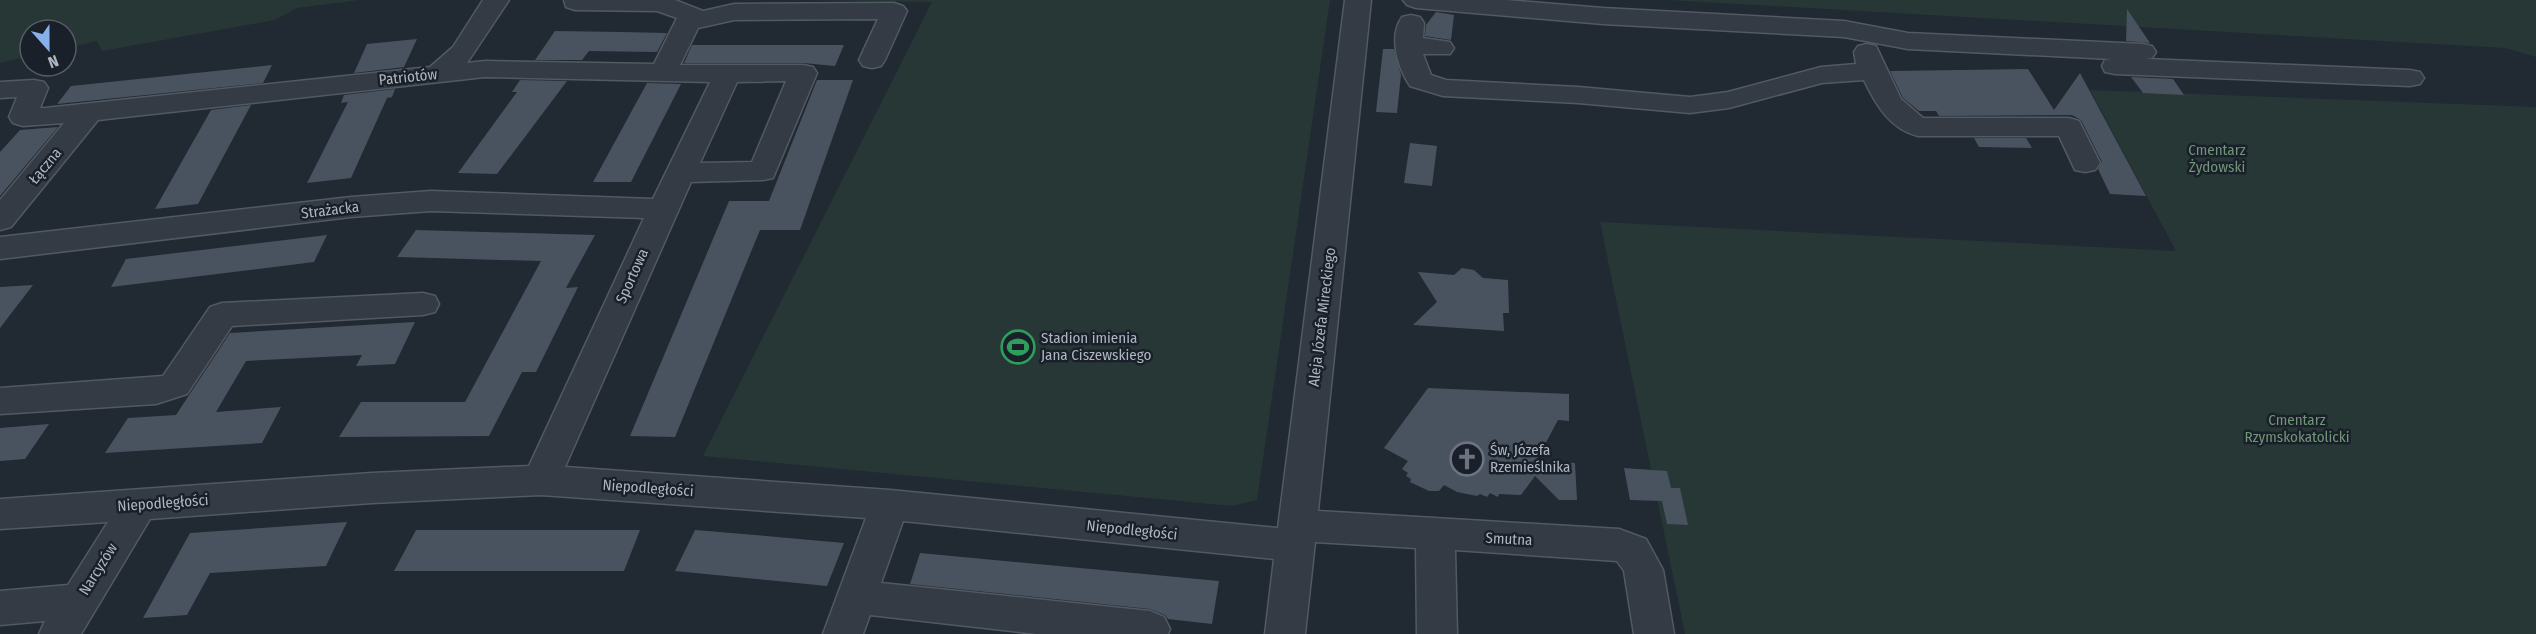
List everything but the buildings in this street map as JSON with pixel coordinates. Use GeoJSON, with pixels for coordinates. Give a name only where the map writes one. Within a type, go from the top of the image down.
{"type":"FeatureCollection","features":[{"type":"Feature","properties":{"kind":"street"},"geometry":{"type":"LineString","coordinates":[[438,74],[463,52],[496,0]]}},
{"type":"Feature","properties":{"kind":"street","name":"Aleja Józefa Mireckiego"},"geometry":{"type":"LineString","coordinates":[[1285,634],[1358,0]]}},
{"type":"Feature","properties":{"kind":"street"},"geometry":{"type":"LineString","coordinates":[[2144,52],[1908,41],[1844,29],[1604,16],[1415,0],[1409,45],[1411,62],[1420,80],[1443,88],[1578,95],[1682,105],[1729,100],[1870,61],[2023,58],[2162,70],[2410,78]]}},
{"type":"Feature","properties":{"kind":"street"},"geometry":{"type":"LineString","coordinates":[[575,2],[659,3],[692,14],[663,73]]}},
{"type":"Feature","properties":{"kind":"street"},"geometry":{"type":"LineString","coordinates":[[689,22],[752,11],[894,11],[872,60]]}},
{"type":"Feature","properties":{"kind":"street"},"geometry":{"type":"LineString","coordinates":[[1789,27],[1804,39],[1870,61],[1894,111],[1910,124],[1918,127],[2069,127],[2085,163]]}},
{"type":"Feature","properties":{"kind":"street"},"geometry":{"type":"LineString","coordinates":[[1409,45],[1441,48]]}},
{"type":"Feature","properties":{"kind":"street","name":"Patriotów"},"geometry":{"type":"LineString","coordinates":[[11,119],[485,69],[728,74],[803,73],[763,171],[681,173]]}},
{"type":"Feature","properties":{"kind":"street","name":"Sportowa"},"geometry":{"type":"LineString","coordinates":[[541,480],[662,209],[728,74]]}},
{"type":"Feature","properties":{"kind":"street"},"geometry":{"type":"LineString","coordinates":[[0,90],[34,88],[11,119]]}},
{"type":"Feature","properties":{"kind":"street","name":"Łączna"},"geometry":{"type":"LineString","coordinates":[[0,220],[89,112]]}},
{"type":"Feature","properties":{"kind":"street","name":"Strażacka"},"geometry":{"type":"LineString","coordinates":[[0,248],[351,207],[431,201],[662,209]]}},
{"type":"Feature","properties":{"kind":"street"},"geometry":{"type":"LineString","coordinates":[[0,400],[156,391],[175,385],[222,315],[423,304]]}},
{"type":"Feature","properties":{"kind":"street","name":"Niepodległości"},"geometry":{"type":"LineString","coordinates":[[0,514],[541,480],[1296,535]]}},
{"type":"Feature","properties":{"kind":"street","name":"Narcyzów"},"geometry":{"type":"LineString","coordinates":[[59,634],[138,505]]}},
{"type":"Feature","properties":{"kind":"street"},"geometry":{"type":"LineString","coordinates":[[843,634],[890,505]]}},
{"type":"Feature","properties":{"kind":"street","name":"Smutna"},"geometry":{"type":"LineString","coordinates":[[1296,535],[1435,535],[1619,545],[1632,550],[1643,570],[1654,634]]}},
{"type":"Feature","properties":{"kind":"street"},"geometry":{"type":"LineString","coordinates":[[1435,535],[1437,634]]}},
{"type":"Feature","properties":{"kind":"street"},"geometry":{"type":"LineString","coordinates":[[857,597],[1150,629]]}},
{"type":"Feature","properties":{"kind":"street"},"geometry":{"type":"LineString","coordinates":[[0,608],[79,601]]}},
{"type":"Feature","properties":{"kind":"green space"},"geometry":{"type":"Polygon","coordinates":[[[0,0],[360,0],[297,8],[275,20],[102,51],[97,41],[78,45],[78,18],[18,18],[18,59],[0,63],[0,0]]]}},
{"type":"Feature","properties":{"kind":"green space","name":"Stadion imienia Jana Ciszewskiego"},"geometry":{"type":"Polygon","coordinates":[[[802,0],[1330,0],[1257,500],[1232,506],[703,456],[932,2],[802,0]]]}},
{"type":"Feature","properties":{"kind":"green space"},"geometry":{"type":"Polygon","coordinates":[[[1668,0],[2536,0],[2536,57],[2505,48],[1668,0]]]}},
{"type":"Feature","properties":{"kind":"green space","name":"Cmentarz Rzymskokatolicki"},"geometry":{"type":"Polygon","coordinates":[[[2090,90],[2536,107],[2536,634],[1685,634],[1600,222],[2176,251],[2090,90]]]}},
{"type":"Feature","properties":{"kind":"place","name":"Stadion imienia Jana Ciszewskiego"},"geometry":{"type":"Point","coordinates":[1018,347]}},
{"type":"Feature","properties":{"kind":"place","name":"Św, Józefa Rzemieślnika"},"geometry":{"type":"Point","coordinates":[1467,459]}},
{"type":"Feature","properties":{"kind":"park label","name":"Cmentarz Żydowski"},"geometry":{"type":"Point","coordinates":[2217,158]}}]}
